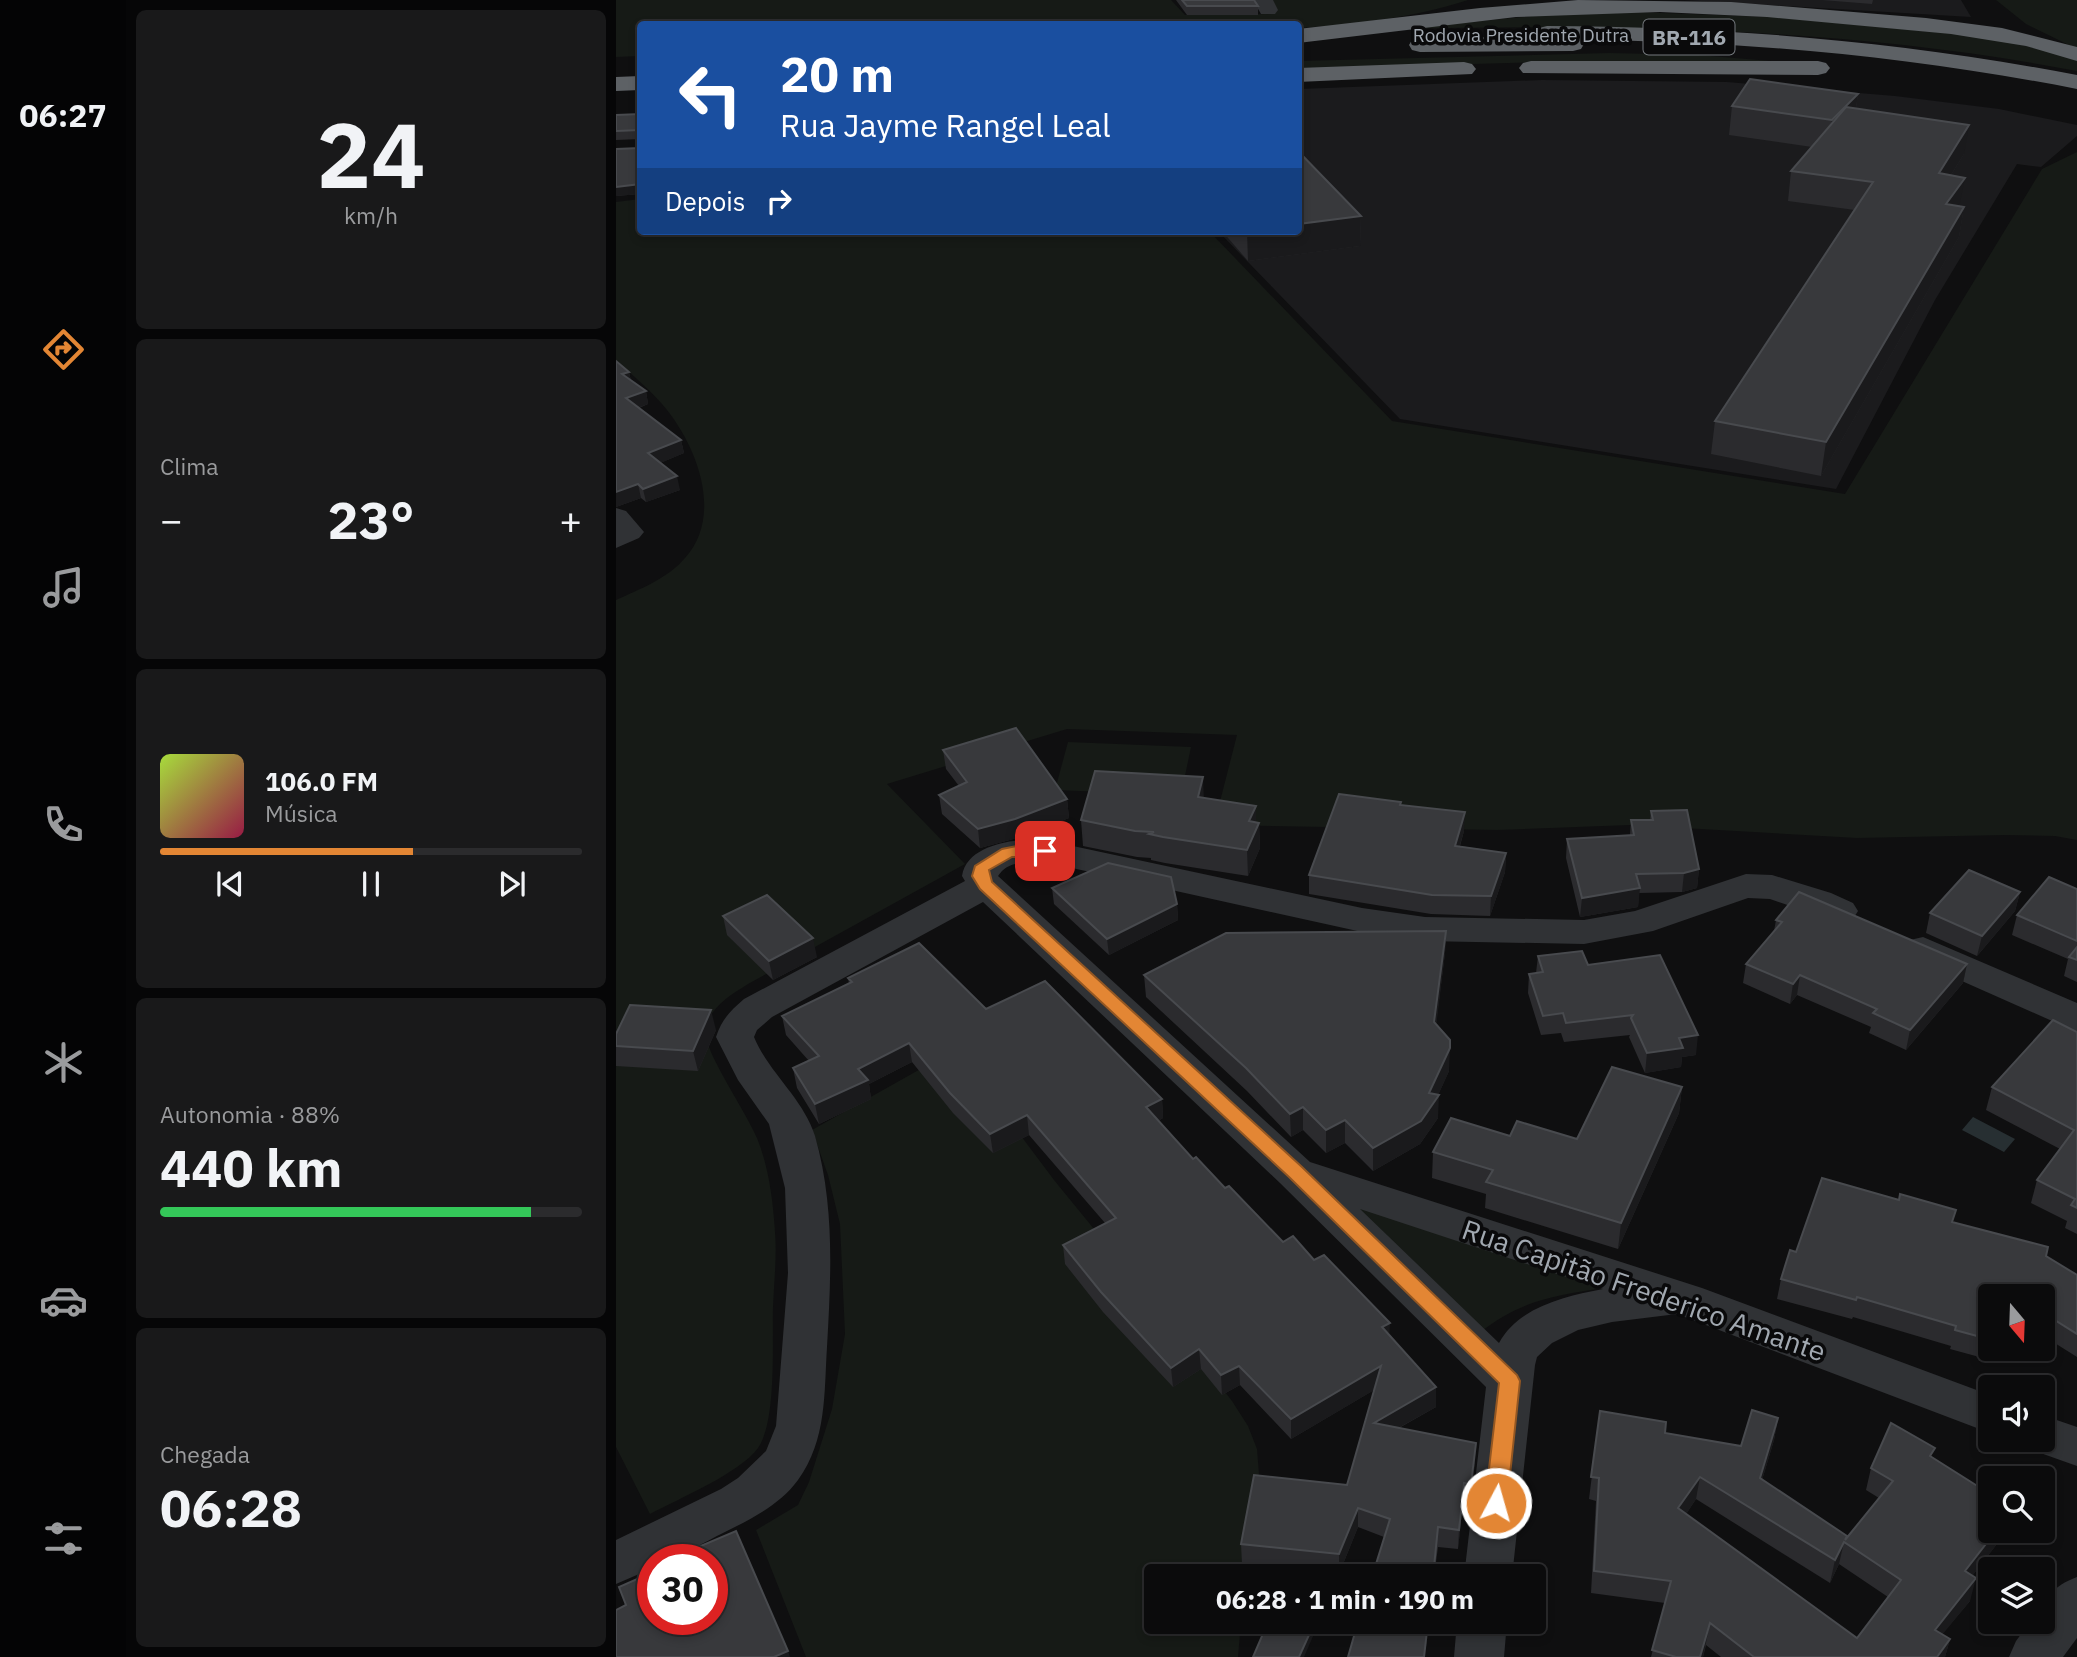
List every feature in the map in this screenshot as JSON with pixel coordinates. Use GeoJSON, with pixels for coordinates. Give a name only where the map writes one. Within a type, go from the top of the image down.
{"type":"FeatureCollection","features":[{"type":"Feature","properties":{"kind":"highway"},"geometry":{"type":"LineString","coordinates":[[1302,38],[1578,7],[1652,5],[1729,8],[1979,31],[2037,40],[2077,54]]}},
{"type":"Feature","properties":{"kind":"highway","name":"Rodovia Presidente Dutra"},"geometry":{"type":"LineString","coordinates":[[1302,38],[1551,33],[1635,34],[1790,42],[1950,59],[2077,82]]}},
{"type":"Feature","properties":{"kind":"highway","name":"Rodovia Presidente Dutra"},"geometry":{"type":"LineString","coordinates":[[1302,49],[1497,44],[1721,47],[1871,60],[2077,92]]}},
{"type":"Feature","properties":{"kind":"highway"},"geometry":{"type":"LineString","coordinates":[[616,69],[637,69]]}},
{"type":"Feature","properties":{"kind":"highway"},"geometry":{"type":"LineString","coordinates":[[1302,75],[1498,69],[1846,69],[2027,84]]}},
{"type":"Feature","properties":{"kind":"highway"},"geometry":{"type":"LineString","coordinates":[[616,82],[637,81]]}},
{"type":"Feature","properties":{"kind":"street"},"geometry":{"type":"LineString","coordinates":[[616,517],[629,532],[616,539]]}},
{"type":"Feature","properties":{"kind":"street"},"geometry":{"type":"LineString","coordinates":[[1509,1381],[1295,1172],[986,886],[980,876],[986,863],[1008,852],[1022,850],[1073,856],[1362,920],[1425,929],[1584,932],[1640,922],[1746,886],[1772,887],[1818,901],[2077,1019]]}},
{"type":"Feature","properties":{"kind":"street"},"geometry":{"type":"LineString","coordinates":[[616,1563],[755,1492],[782,1467],[798,1433],[812,1244],[807,1184],[792,1130],[778,1104],[753,1073],[735,1037],[740,1023],[758,1008],[986,886]]}},
{"type":"Feature","properties":{"kind":"street","name":"Rua Capitão Frederico Amante"},"geometry":{"type":"LineString","coordinates":[[1295,1172],[1687,1300],[1978,1409]]}},
{"type":"Feature","properties":{"kind":"street"},"geometry":{"type":"LineString","coordinates":[[1489,1564],[1509,1381],[1514,1359],[1522,1342],[1546,1324],[1613,1306],[1651,1300],[1687,1300]]}},
{"type":"Feature","properties":{"kind":"street"},"geometry":{"type":"LineString","coordinates":[[2055,1439],[2077,1447]]}},
{"type":"Feature","properties":{"kind":"street"},"geometry":{"type":"LineString","coordinates":[[2034,1657],[2077,1599]]}},
{"type":"Feature","properties":{"kind":"street"},"geometry":{"type":"LineString","coordinates":[[1479,1657],[1481,1634]]}},
{"type":"Feature","properties":{"kind":"shaded area"},"geometry":{"type":"Polygon","coordinates":[[[616,0],[1171,0],[1185,15],[1272,14],[1267,0],[1468,0],[1384,19],[1302,28],[1302,21],[637,21],[637,56],[616,57],[616,0]]]}},
{"type":"Feature","properties":{"kind":"shaded area"},"geometry":{"type":"Polygon","coordinates":[[[1684,0],[1961,0],[1971,17],[1684,0]]]}},
{"type":"Feature","properties":{"kind":"shaded area"},"geometry":{"type":"Polygon","coordinates":[[[1996,0],[2077,0],[2077,49],[2026,24],[1996,0]]]}},
{"type":"Feature","properties":{"kind":"shaded area"},"geometry":{"type":"Polygon","coordinates":[[[1634,12],[1773,17],[1988,37],[2077,58],[2077,71],[1993,57],[1823,37],[1568,27],[1397,29],[1554,14],[1634,12]]]}},
{"type":"Feature","properties":{"kind":"shaded area"},"geometry":{"type":"Polygon","coordinates":[[[1609,53],[1699,55],[1820,65],[1542,62],[1302,69],[1302,61],[1609,53]]]}},
{"type":"Feature","properties":{"kind":"shaded area"},"geometry":{"type":"Polygon","coordinates":[[[1542,80],[1727,82],[1895,96],[1999,109],[2077,125],[2077,136],[2041,167],[2017,164],[1935,300],[1836,489],[1400,419],[1222,235],[1302,235],[1302,89],[1542,80]]]}},
{"type":"Feature","properties":{"kind":"shaded area"},"geometry":{"type":"Polygon","coordinates":[[[2077,152],[2077,840],[2055,836],[2005,835],[1857,838],[1630,825],[1497,830],[1214,825],[1237,735],[1067,729],[887,784],[965,864],[748,984],[720,1004],[710,1017],[706,1034],[712,1055],[757,1138],[770,1185],[776,1251],[771,1401],[764,1436],[749,1457],[723,1476],[650,1514],[616,1447],[616,600],[662,578],[685,558],[703,523],[704,503],[696,463],[678,426],[655,396],[616,360],[616,202],[637,199],[637,235],[1213,235],[1392,421],[1845,494],[2042,169],[2077,152]]]}},
{"type":"Feature","properties":{"kind":"shaded area"},"geometry":{"type":"Polygon","coordinates":[[[1068,742],[1191,747],[1181,795],[1055,790],[1068,742]]]}},
{"type":"Feature","properties":{"kind":"shaded area"},"geometry":{"type":"Polygon","coordinates":[[[956,1049],[1054,1180],[1183,1338],[1248,1426],[1257,1449],[1259,1474],[1248,1564],[1144,1564],[1144,1634],[1240,1634],[1238,1657],[806,1657],[756,1530],[798,1505],[809,1482],[832,1409],[845,1334],[840,1224],[828,1175],[812,1130],[956,1049]]]}},
{"type":"Feature","properties":{"kind":"shaded area"},"geometry":{"type":"Polygon","coordinates":[[[1973,1117],[2015,1139],[2004,1152],[1962,1130],[1973,1117]]]}},
{"type":"Feature","properties":{"kind":"shaded area"},"geometry":{"type":"Polygon","coordinates":[[[1341,1194],[1604,1288],[1524,1306],[1479,1333],[1341,1194]]]}},
{"type":"Feature","properties":{"kind":"building"},"geometry":{"type":"Polygon","coordinates":[[[1182,0],[1254,0],[1258,6],[1187,6],[1182,0]]]}},
{"type":"Feature","properties":{"kind":"building"},"geometry":{"type":"Polygon","coordinates":[[[1750,79],[1858,94],[1832,120],[1732,106],[1750,79]]]}},
{"type":"Feature","properties":{"kind":"building"},"geometry":{"type":"Polygon","coordinates":[[[1846,107],[1969,125],[1939,173],[1965,178],[1946,204],[1964,207],[1826,442],[1715,421],[1873,182],[1791,171],[1846,107]]]}},
{"type":"Feature","properties":{"kind":"building"},"geometry":{"type":"Polygon","coordinates":[[[637,114],[637,130],[616,131],[616,115],[637,114]]]}},
{"type":"Feature","properties":{"kind":"building"},"geometry":{"type":"Polygon","coordinates":[[[637,148],[637,184],[616,187],[616,149],[637,148]]]}},
{"type":"Feature","properties":{"kind":"building"},"geometry":{"type":"Polygon","coordinates":[[[1302,155],[1361,216],[1302,223],[1302,155]]]}},
{"type":"Feature","properties":{"kind":"building"},"geometry":{"type":"Polygon","coordinates":[[[616,361],[629,372],[622,374],[646,391],[626,398],[681,440],[648,453],[677,476],[643,489],[638,484],[616,492],[616,361]]]}},
{"type":"Feature","properties":{"kind":"building"},"geometry":{"type":"Polygon","coordinates":[[[1016,728],[1067,799],[1015,819],[978,829],[939,795],[967,782],[943,750],[1016,728]]]}},
{"type":"Feature","properties":{"kind":"building"},"geometry":{"type":"Polygon","coordinates":[[[1095,771],[1203,777],[1198,797],[1256,806],[1249,821],[1259,823],[1247,850],[1163,837],[1149,834],[1154,832],[1081,820],[1095,771]]]}},
{"type":"Feature","properties":{"kind":"building"},"geometry":{"type":"Polygon","coordinates":[[[1339,794],[1401,802],[1400,805],[1465,812],[1455,846],[1506,853],[1491,896],[1432,895],[1309,875],[1339,794]]]}},
{"type":"Feature","properties":{"kind":"building"},"geometry":{"type":"Polygon","coordinates":[[[1687,810],[1699,869],[1684,873],[1636,874],[1640,888],[1582,898],[1567,839],[1634,835],[1631,820],[1653,820],[1651,811],[1687,810]]]}},
{"type":"Feature","properties":{"kind":"building"},"geometry":{"type":"Polygon","coordinates":[[[1108,863],[1171,877],[1177,904],[1107,939],[1052,888],[1108,863]]]}},
{"type":"Feature","properties":{"kind":"building"},"geometry":{"type":"Polygon","coordinates":[[[1969,870],[2020,892],[1982,936],[1930,913],[1969,870]]]}},
{"type":"Feature","properties":{"kind":"building"},"geometry":{"type":"Polygon","coordinates":[[[2049,877],[2077,889],[2077,941],[2017,915],[2049,877]]]}},
{"type":"Feature","properties":{"kind":"building"},"geometry":{"type":"Polygon","coordinates":[[[1799,892],[1967,964],[1910,1030],[1873,1013],[1877,1009],[1800,975],[1793,984],[1746,964],[1782,922],[1776,920],[1799,892]]]}},
{"type":"Feature","properties":{"kind":"building"},"geometry":{"type":"Polygon","coordinates":[[[767,895],[813,938],[769,961],[723,916],[767,895]]]}},
{"type":"Feature","properties":{"kind":"building"},"geometry":{"type":"Polygon","coordinates":[[[1446,931],[1434,1022],[1450,1040],[1450,1048],[1429,1093],[1439,1095],[1421,1121],[1373,1148],[1345,1120],[1326,1130],[1303,1107],[1290,1114],[1246,1068],[1144,975],[1226,933],[1446,931]]]}},
{"type":"Feature","properties":{"kind":"building"},"geometry":{"type":"Polygon","coordinates":[[[919,943],[986,1009],[1045,981],[1162,1099],[1146,1107],[1193,1159],[1196,1157],[1225,1188],[1229,1186],[1283,1242],[1293,1236],[1314,1260],[1324,1255],[1390,1323],[1382,1327],[1436,1387],[1374,1423],[1476,1443],[1471,1484],[1464,1483],[1459,1530],[1438,1527],[1434,1564],[1376,1564],[1390,1519],[1358,1508],[1339,1554],[1241,1544],[1254,1475],[1347,1485],[1381,1366],[1291,1419],[1239,1366],[1221,1375],[1199,1349],[1171,1368],[1101,1292],[1063,1245],[1116,1218],[1027,1115],[990,1134],[950,1093],[909,1043],[858,1069],[868,1080],[815,1104],[793,1068],[819,1056],[782,1016],[852,982],[848,978],[919,943]]]}},
{"type":"Feature","properties":{"kind":"building"},"geometry":{"type":"Polygon","coordinates":[[[2077,947],[2077,960],[2069,957],[2077,947]]]}},
{"type":"Feature","properties":{"kind":"building"},"geometry":{"type":"Polygon","coordinates":[[[1582,951],[1588,965],[1660,955],[1698,1035],[1679,1038],[1683,1048],[1647,1053],[1631,1018],[1633,1015],[1566,1023],[1563,1013],[1543,1016],[1529,974],[1543,972],[1538,956],[1582,951]]]}},
{"type":"Feature","properties":{"kind":"building"},"geometry":{"type":"Polygon","coordinates":[[[630,1005],[711,1010],[693,1051],[616,1046],[616,1034],[630,1005]]]}},
{"type":"Feature","properties":{"kind":"building"},"geometry":{"type":"Polygon","coordinates":[[[2053,1020],[2077,1032],[2077,1208],[2071,1205],[2075,1199],[2037,1180],[2074,1130],[1992,1087],[2053,1020]]]}},
{"type":"Feature","properties":{"kind":"building"},"geometry":{"type":"Polygon","coordinates":[[[1612,1067],[1682,1087],[1621,1223],[1486,1182],[1493,1170],[1433,1152],[1451,1118],[1510,1136],[1517,1121],[1577,1139],[1612,1067]]]}},
{"type":"Feature","properties":{"kind":"building"},"geometry":{"type":"Polygon","coordinates":[[[1822,1178],[1899,1200],[1900,1194],[1956,1210],[1952,1222],[2048,1247],[2046,1256],[2077,1275],[2077,1334],[2055,1320],[2055,1284],[1978,1284],[1978,1336],[1955,1330],[1956,1326],[1857,1297],[1856,1300],[1781,1279],[1790,1250],[1796,1252],[1822,1178]]]}},
{"type":"Feature","properties":{"kind":"building"},"geometry":{"type":"Polygon","coordinates":[[[1752,1410],[1778,1418],[1760,1478],[1847,1536],[1845,1540],[1893,1481],[1871,1468],[1891,1423],[1935,1448],[1930,1456],[1978,1486],[1978,1543],[1987,1543],[1965,1571],[1976,1578],[1935,1630],[1950,1639],[1937,1657],[1754,1657],[1710,1623],[1700,1657],[1676,1657],[1652,1650],[1671,1581],[1594,1571],[1599,1478],[1591,1477],[1600,1411],[1666,1422],[1665,1433],[1741,1446],[1752,1410]],[[1700,1477],[1678,1508],[1857,1638],[1901,1580],[1844,1542],[1835,1560],[1700,1477]]]}},
{"type":"Feature","properties":{"kind":"building"},"geometry":{"type":"Polygon","coordinates":[[[736,1531],[788,1651],[774,1657],[616,1657],[616,1610],[626,1605],[619,1587],[637,1579],[637,1635],[728,1635],[728,1544],[705,1544],[736,1531]]]}},
{"type":"Feature","properties":{"kind":"building"},"geometry":{"type":"Polygon","coordinates":[[[1263,1634],[1309,1634],[1299,1657],[1253,1657],[1263,1634]]]}},
{"type":"Feature","properties":{"kind":"building"},"geometry":{"type":"Polygon","coordinates":[[[1355,1634],[1427,1634],[1424,1657],[1348,1657],[1355,1634]]]}},
{"type":"Feature","properties":{"kind":"route"},"geometry":{"type":"LineString","coordinates":[[1045,851],[1008,852],[986,863],[980,876],[986,886],[1295,1172],[1509,1381],[1496,1503]]}}]}
